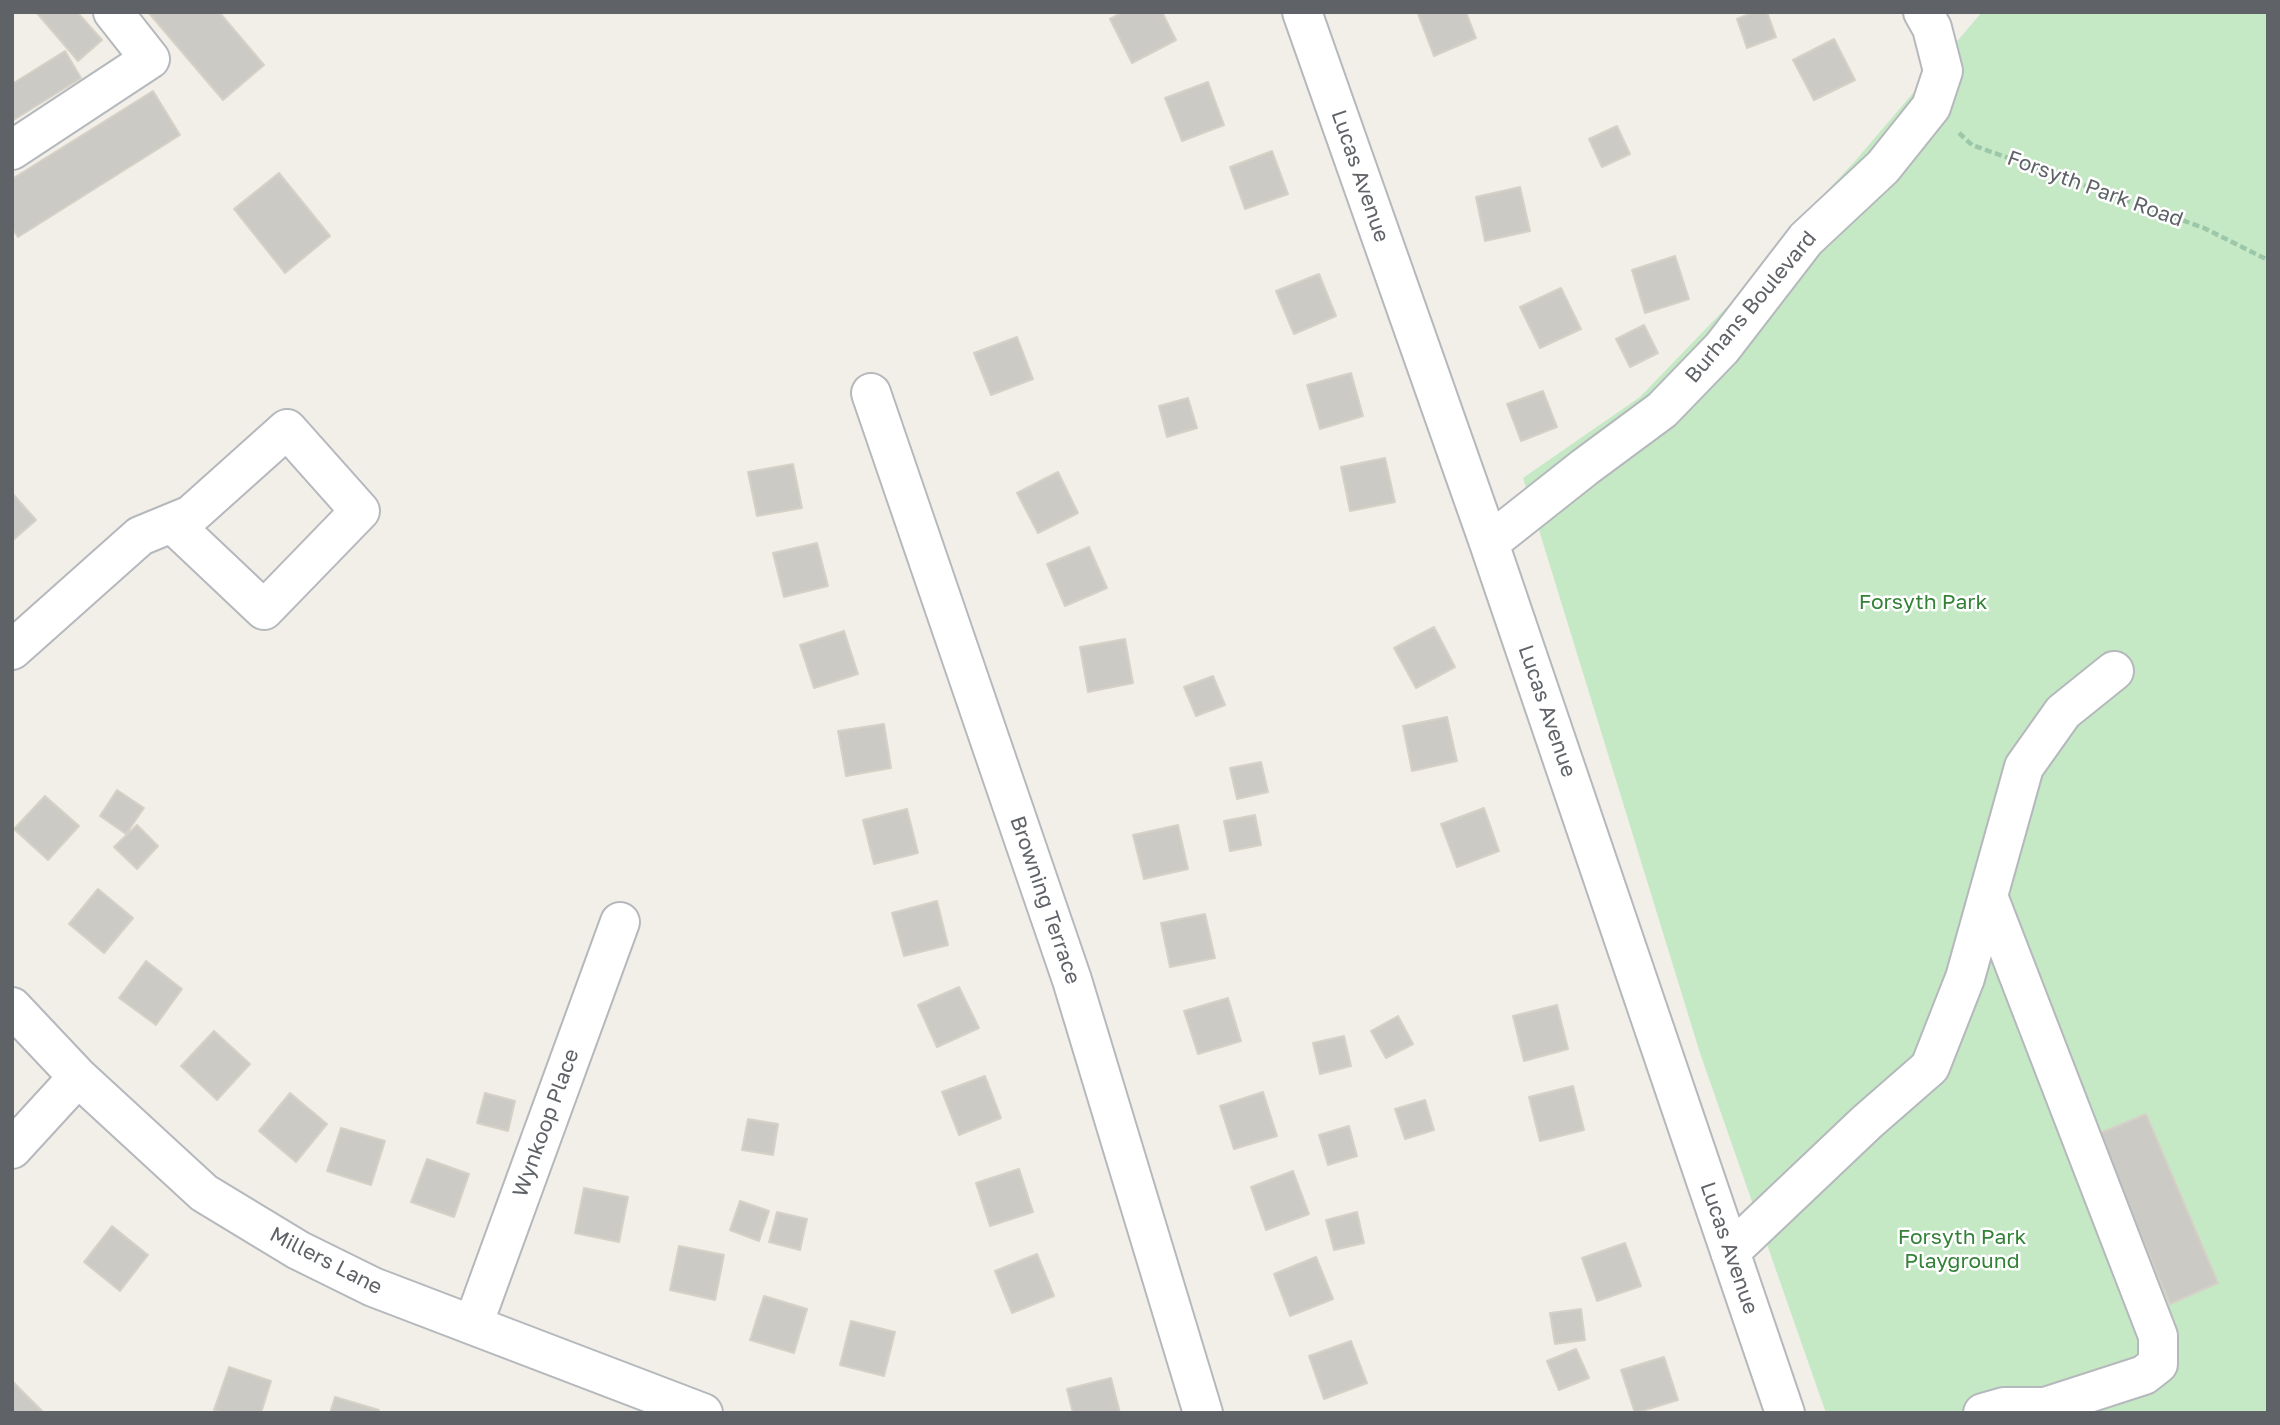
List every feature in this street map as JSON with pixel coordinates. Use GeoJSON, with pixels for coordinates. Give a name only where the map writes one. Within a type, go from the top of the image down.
{"type":"FeatureCollection","features":[{"type":"Feature","properties":{"kind":"street"},"geometry":{"type":"LineString","coordinates":[[12,150],[150,59],[113,12]]}},
{"type":"Feature","properties":{"kind":"street","name":"Lucas Avenue"},"geometry":{"type":"LineString","coordinates":[[1302,12],[1489,542],[1785,1413]]}},
{"type":"Feature","properties":{"kind":"street"},"geometry":{"type":"LineString","coordinates":[[1923,12],[1932,28],[1943,71],[1931,107]]}},
{"type":"Feature","properties":{"kind":"street","name":"Burhans Boulevard"},"geometry":{"type":"LineString","coordinates":[[1489,542],[1662,410],[1722,348],[1805,239],[1883,167],[1931,107]]}},
{"type":"Feature","properties":{"kind":"street","name":"Browning Terrace"},"geometry":{"type":"LineString","coordinates":[[871,393],[1072,980],[1203,1413]]}},
{"type":"Feature","properties":{"kind":"street"},"geometry":{"type":"LineString","coordinates":[[12,650],[140,536],[191,515],[287,429],[360,511],[264,610],[172,523]]}},
{"type":"Feature","properties":{"kind":"street"},"geometry":{"type":"LineString","coordinates":[[1731,1252],[1867,1122],[1930,1068],[1965,978],[2024,767],[2063,712],[2114,671]]}},
{"type":"Feature","properties":{"kind":"street"},"geometry":{"type":"LineString","coordinates":[[1983,1413],[2004,1407],[2057,1410],[2144,1375],[2158,1364],[2158,1336],[1988,896]]}},
{"type":"Feature","properties":{"kind":"street","name":"Wynkoop Place"},"geometry":{"type":"LineString","coordinates":[[473,1325],[620,922]]}},
{"type":"Feature","properties":{"kind":"street","name":"Millers Lane"},"geometry":{"type":"LineString","coordinates":[[12,1007],[78,1077],[204,1193],[298,1250],[373,1286],[703,1413]]}},
{"type":"Feature","properties":{"kind":"street"},"geometry":{"type":"LineString","coordinates":[[12,1149],[78,1077]]}},
{"type":"Feature","properties":{"kind":"path","name":"Forsyth Park Road"},"geometry":{"type":"LineString","coordinates":[[1931,107],[1972,145],[2204,228],[2268,260]]}},
{"type":"Feature","properties":{"kind":"green space","name":"Forsyth Park"},"geometry":{"type":"Polygon","coordinates":[[[1982,12],[2268,12],[2268,1413],[1826,1413],[1700,1053],[1523,478],[1640,397],[1748,285],[1784,237],[1856,160],[1982,12]]]}},
{"type":"Feature","properties":{"kind":"building"},"geometry":{"type":"Polygon","coordinates":[[[36,12],[77,12],[102,40],[78,61],[36,12]]]}},
{"type":"Feature","properties":{"kind":"building"},"geometry":{"type":"Polygon","coordinates":[[[148,12],[219,12],[264,65],[223,100],[148,12]]]}},
{"type":"Feature","properties":{"kind":"building"},"geometry":{"type":"Polygon","coordinates":[[[1123,12],[1162,12],[1176,40],[1132,63],[1110,19],[1123,12]]]}},
{"type":"Feature","properties":{"kind":"building"},"geometry":{"type":"Polygon","coordinates":[[[1466,12],[1476,38],[1434,56],[1418,14],[1466,12]]]}},
{"type":"Feature","properties":{"kind":"building"},"geometry":{"type":"Polygon","coordinates":[[[1754,12],[1767,12],[1776,37],[1747,48],[1737,19],[1754,12]]]}},
{"type":"Feature","properties":{"kind":"building"},"geometry":{"type":"Polygon","coordinates":[[[1834,39],[1855,80],[1814,100],[1793,60],[1834,39]]]}},
{"type":"Feature","properties":{"kind":"building"},"geometry":{"type":"Polygon","coordinates":[[[65,51],[81,78],[12,121],[12,84],[65,51]]]}},
{"type":"Feature","properties":{"kind":"building"},"geometry":{"type":"Polygon","coordinates":[[[1208,82],[1224,125],[1182,141],[1165,98],[1208,82]]]}},
{"type":"Feature","properties":{"kind":"building"},"geometry":{"type":"Polygon","coordinates":[[[153,91],[180,135],[18,237],[12,228],[12,179],[153,91]]]}},
{"type":"Feature","properties":{"kind":"building"},"geometry":{"type":"Polygon","coordinates":[[[1617,126],[1630,154],[1602,167],[1589,139],[1617,126]]]}},
{"type":"Feature","properties":{"kind":"building"},"geometry":{"type":"Polygon","coordinates":[[[1272,151],[1288,194],[1245,209],[1230,167],[1272,151]]]}},
{"type":"Feature","properties":{"kind":"building"},"geometry":{"type":"Polygon","coordinates":[[[279,173],[330,236],[285,273],[234,209],[279,173]]]}},
{"type":"Feature","properties":{"kind":"building"},"geometry":{"type":"Polygon","coordinates":[[[1520,187],[1530,231],[1485,241],[1476,197],[1520,187]]]}},
{"type":"Feature","properties":{"kind":"building"},"geometry":{"type":"Polygon","coordinates":[[[1675,256],[1689,299],[1645,313],[1632,270],[1675,256]]]}},
{"type":"Feature","properties":{"kind":"building"},"geometry":{"type":"Polygon","coordinates":[[[1319,274],[1336,316],[1294,334],[1276,291],[1319,274]]]}},
{"type":"Feature","properties":{"kind":"building"},"geometry":{"type":"Polygon","coordinates":[[[1561,288],[1581,329],[1540,348],[1520,307],[1561,288]]]}},
{"type":"Feature","properties":{"kind":"building"},"geometry":{"type":"Polygon","coordinates":[[[1644,325],[1658,353],[1630,367],[1616,339],[1644,325]]]}},
{"type":"Feature","properties":{"kind":"building"},"geometry":{"type":"Polygon","coordinates":[[[1017,337],[1033,379],[991,395],[974,353],[1017,337]]]}},
{"type":"Feature","properties":{"kind":"building"},"geometry":{"type":"Polygon","coordinates":[[[1351,373],[1363,416],[1320,429],[1307,385],[1351,373]]]}},
{"type":"Feature","properties":{"kind":"building"},"geometry":{"type":"Polygon","coordinates":[[[1543,391],[1557,427],[1521,441],[1507,404],[1543,391]]]}},
{"type":"Feature","properties":{"kind":"building"},"geometry":{"type":"Polygon","coordinates":[[[1188,398],[1197,428],[1167,437],[1159,406],[1188,398]]]}},
{"type":"Feature","properties":{"kind":"building"},"geometry":{"type":"Polygon","coordinates":[[[1385,458],[1395,502],[1350,511],[1341,467],[1385,458]]]}},
{"type":"Feature","properties":{"kind":"building"},"geometry":{"type":"Polygon","coordinates":[[[793,464],[802,508],[757,516],[748,472],[793,464]]]}},
{"type":"Feature","properties":{"kind":"building"},"geometry":{"type":"Polygon","coordinates":[[[1058,472],[1078,513],[1038,533],[1017,493],[1058,472]]]}},
{"type":"Feature","properties":{"kind":"building"},"geometry":{"type":"Polygon","coordinates":[[[12,493],[36,520],[12,541],[12,493]]]}},
{"type":"Feature","properties":{"kind":"building"},"geometry":{"type":"Polygon","coordinates":[[[817,543],[828,586],[784,597],[773,553],[817,543]]]}},
{"type":"Feature","properties":{"kind":"building"},"geometry":{"type":"Polygon","coordinates":[[[1089,547],[1107,588],[1065,606],[1047,564],[1089,547]]]}},
{"type":"Feature","properties":{"kind":"building"},"geometry":{"type":"Polygon","coordinates":[[[1434,627],[1455,667],[1416,688],[1394,648],[1434,627]]]}},
{"type":"Feature","properties":{"kind":"building"},"geometry":{"type":"Polygon","coordinates":[[[844,631],[858,674],[814,688],[800,645],[844,631]]]}},
{"type":"Feature","properties":{"kind":"building"},"geometry":{"type":"Polygon","coordinates":[[[1125,639],[1133,683],[1088,692],[1080,647],[1125,639]]]}},
{"type":"Feature","properties":{"kind":"building"},"geometry":{"type":"Polygon","coordinates":[[[1213,676],[1225,705],[1196,716],[1184,687],[1213,676]]]}},
{"type":"Feature","properties":{"kind":"building"},"geometry":{"type":"Polygon","coordinates":[[[1447,717],[1457,761],[1412,771],[1403,726],[1447,717]]]}},
{"type":"Feature","properties":{"kind":"building"},"geometry":{"type":"Polygon","coordinates":[[[884,724],[891,768],[846,776],[838,731],[884,724]]]}},
{"type":"Feature","properties":{"kind":"building"},"geometry":{"type":"Polygon","coordinates":[[[1261,762],[1268,792],[1237,799],[1230,768],[1261,762]]]}},
{"type":"Feature","properties":{"kind":"building"},"geometry":{"type":"Polygon","coordinates":[[[117,790],[144,808],[126,834],[100,816],[117,790]]]}},
{"type":"Feature","properties":{"kind":"building"},"geometry":{"type":"Polygon","coordinates":[[[45,796],[79,826],[48,860],[14,829],[45,796]]]}},
{"type":"Feature","properties":{"kind":"building"},"geometry":{"type":"Polygon","coordinates":[[[1484,808],[1499,851],[1457,867],[1441,824],[1484,808]]]}},
{"type":"Feature","properties":{"kind":"building"},"geometry":{"type":"Polygon","coordinates":[[[907,809],[918,853],[874,864],[863,820],[907,809]]]}},
{"type":"Feature","properties":{"kind":"building"},"geometry":{"type":"Polygon","coordinates":[[[1255,815],[1261,845],[1230,851],[1224,821],[1255,815]]]}},
{"type":"Feature","properties":{"kind":"building"},"geometry":{"type":"Polygon","coordinates":[[[137,825],[158,846],[137,869],[114,847],[137,825]]]}},
{"type":"Feature","properties":{"kind":"building"},"geometry":{"type":"Polygon","coordinates":[[[1178,825],[1188,869],[1144,879],[1133,835],[1178,825]]]}},
{"type":"Feature","properties":{"kind":"building"},"geometry":{"type":"Polygon","coordinates":[[[98,889],[133,918],[104,953],[69,924],[98,889]]]}},
{"type":"Feature","properties":{"kind":"building"},"geometry":{"type":"Polygon","coordinates":[[[937,901],[948,945],[904,956],[892,913],[937,901]]]}},
{"type":"Feature","properties":{"kind":"building"},"geometry":{"type":"Polygon","coordinates":[[[1205,914],[1215,958],[1170,967],[1161,923],[1205,914]]]}},
{"type":"Feature","properties":{"kind":"building"},"geometry":{"type":"Polygon","coordinates":[[[146,961],[182,989],[156,1025],[119,998],[146,961]]]}},
{"type":"Feature","properties":{"kind":"building"},"geometry":{"type":"Polygon","coordinates":[[[959,987],[979,1028],[937,1047],[918,1005],[959,987]]]}},
{"type":"Feature","properties":{"kind":"building"},"geometry":{"type":"Polygon","coordinates":[[[1228,998],[1241,1041],[1198,1054],[1184,1011],[1228,998]]]}},
{"type":"Feature","properties":{"kind":"building"},"geometry":{"type":"Polygon","coordinates":[[[1557,1005],[1568,1049],[1524,1061],[1513,1016],[1557,1005]]]}},
{"type":"Feature","properties":{"kind":"building"},"geometry":{"type":"Polygon","coordinates":[[[1398,1016],[1413,1044],[1386,1058],[1371,1031],[1398,1016]]]}},
{"type":"Feature","properties":{"kind":"building"},"geometry":{"type":"Polygon","coordinates":[[[214,1031],[250,1064],[217,1100],[181,1066],[214,1031]]]}},
{"type":"Feature","properties":{"kind":"building"},"geometry":{"type":"Polygon","coordinates":[[[1344,1036],[1351,1066],[1320,1074],[1313,1043],[1344,1036]]]}},
{"type":"Feature","properties":{"kind":"building"},"geometry":{"type":"Polygon","coordinates":[[[985,1076],[1001,1118],[959,1135],[942,1092],[985,1076]]]}},
{"type":"Feature","properties":{"kind":"building"},"geometry":{"type":"Polygon","coordinates":[[[1573,1086],[1584,1130],[1540,1141],[1529,1097],[1573,1086]]]}},
{"type":"Feature","properties":{"kind":"building"},"geometry":{"type":"Polygon","coordinates":[[[1263,1092],[1277,1136],[1234,1149],[1220,1106],[1263,1092]]]}},
{"type":"Feature","properties":{"kind":"building"},"geometry":{"type":"Polygon","coordinates":[[[290,1093],[327,1124],[296,1162],[259,1131],[290,1093]]]}},
{"type":"Feature","properties":{"kind":"building"},"geometry":{"type":"Polygon","coordinates":[[[485,1093],[515,1101],[508,1131],[477,1123],[485,1093]]]}},
{"type":"Feature","properties":{"kind":"building"},"geometry":{"type":"Polygon","coordinates":[[[1425,1100],[1434,1130],[1405,1139],[1395,1109],[1425,1100]]]}},
{"type":"Feature","properties":{"kind":"building"},"geometry":{"type":"Polygon","coordinates":[[[2146,1114],[2218,1283],[2170,1304],[2098,1134],[2146,1114]]]}},
{"type":"Feature","properties":{"kind":"building"},"geometry":{"type":"Polygon","coordinates":[[[748,1119],[778,1124],[773,1155],[742,1150],[748,1119]]]}},
{"type":"Feature","properties":{"kind":"building"},"geometry":{"type":"Polygon","coordinates":[[[1349,1126],[1357,1156],[1328,1165],[1319,1135],[1349,1126]]]}},
{"type":"Feature","properties":{"kind":"building"},"geometry":{"type":"Polygon","coordinates":[[[341,1128],[385,1141],[371,1185],[327,1171],[341,1128]]]}},
{"type":"Feature","properties":{"kind":"building"},"geometry":{"type":"Polygon","coordinates":[[[427,1159],[469,1174],[454,1217],[411,1202],[427,1159]]]}},
{"type":"Feature","properties":{"kind":"building"},"geometry":{"type":"Polygon","coordinates":[[[1019,1169],[1033,1212],[990,1226],[976,1183],[1019,1169]]]}},
{"type":"Feature","properties":{"kind":"building"},"geometry":{"type":"Polygon","coordinates":[[[1293,1171],[1309,1214],[1266,1230],[1251,1187],[1293,1171]]]}},
{"type":"Feature","properties":{"kind":"building"},"geometry":{"type":"Polygon","coordinates":[[[584,1188],[628,1197],[619,1242],[575,1233],[584,1188]]]}},
{"type":"Feature","properties":{"kind":"building"},"geometry":{"type":"Polygon","coordinates":[[[740,1201],[769,1211],[759,1241],[730,1230],[740,1201]]]}},
{"type":"Feature","properties":{"kind":"building"},"geometry":{"type":"Polygon","coordinates":[[[777,1212],[807,1219],[800,1250],[769,1242],[777,1212]]]}},
{"type":"Feature","properties":{"kind":"building"},"geometry":{"type":"Polygon","coordinates":[[[1357,1212],[1364,1243],[1334,1250],[1326,1220],[1357,1212]]]}},
{"type":"Feature","properties":{"kind":"building"},"geometry":{"type":"Polygon","coordinates":[[[112,1226],[148,1255],[120,1291],[84,1262],[112,1226]]]}},
{"type":"Feature","properties":{"kind":"building"},"geometry":{"type":"Polygon","coordinates":[[[1625,1243],[1641,1286],[1597,1301],[1582,1258],[1625,1243]]]}},
{"type":"Feature","properties":{"kind":"building"},"geometry":{"type":"Polygon","coordinates":[[[679,1246],[724,1255],[715,1300],[670,1290],[679,1246]]]}},
{"type":"Feature","properties":{"kind":"building"},"geometry":{"type":"Polygon","coordinates":[[[1037,1254],[1054,1296],[1012,1313],[995,1271],[1037,1254]]]}},
{"type":"Feature","properties":{"kind":"building"},"geometry":{"type":"Polygon","coordinates":[[[1316,1257],[1333,1299],[1290,1316],[1274,1274],[1316,1257]]]}},
{"type":"Feature","properties":{"kind":"building"},"geometry":{"type":"Polygon","coordinates":[[[764,1296],[807,1309],[794,1353],[750,1340],[764,1296]]]}},
{"type":"Feature","properties":{"kind":"building"},"geometry":{"type":"Polygon","coordinates":[[[1581,1309],[1585,1340],[1555,1344],[1550,1313],[1581,1309]]]}},
{"type":"Feature","properties":{"kind":"building"},"geometry":{"type":"Polygon","coordinates":[[[851,1321],[895,1332],[884,1376],[840,1365],[851,1321]]]}},
{"type":"Feature","properties":{"kind":"building"},"geometry":{"type":"Polygon","coordinates":[[[1351,1341],[1367,1383],[1324,1399],[1309,1356],[1351,1341]]]}},
{"type":"Feature","properties":{"kind":"building"},"geometry":{"type":"Polygon","coordinates":[[[1576,1349],[1589,1378],[1559,1390],[1547,1361],[1576,1349]]]}},
{"type":"Feature","properties":{"kind":"building"},"geometry":{"type":"Polygon","coordinates":[[[1664,1357],[1678,1400],[1635,1413],[1621,1370],[1664,1357]]]}},
{"type":"Feature","properties":{"kind":"building"},"geometry":{"type":"Polygon","coordinates":[[[229,1367],[271,1381],[261,1413],[223,1413],[214,1410],[229,1367]]]}},
{"type":"Feature","properties":{"kind":"building"},"geometry":{"type":"Polygon","coordinates":[[[1111,1378],[1120,1413],[1073,1413],[1067,1389],[1111,1378]]]}},
{"type":"Feature","properties":{"kind":"building"},"geometry":{"type":"Polygon","coordinates":[[[12,1381],[44,1413],[12,1413],[12,1381]]]}},
{"type":"Feature","properties":{"kind":"building"},"geometry":{"type":"Polygon","coordinates":[[[335,1397],[379,1410],[378,1413],[330,1413],[335,1397]]]}},
{"type":"Feature","properties":{"kind":"park label","name":"Forsyth Park Playground"},"geometry":{"type":"Point","coordinates":[1962,1249]}}]}
